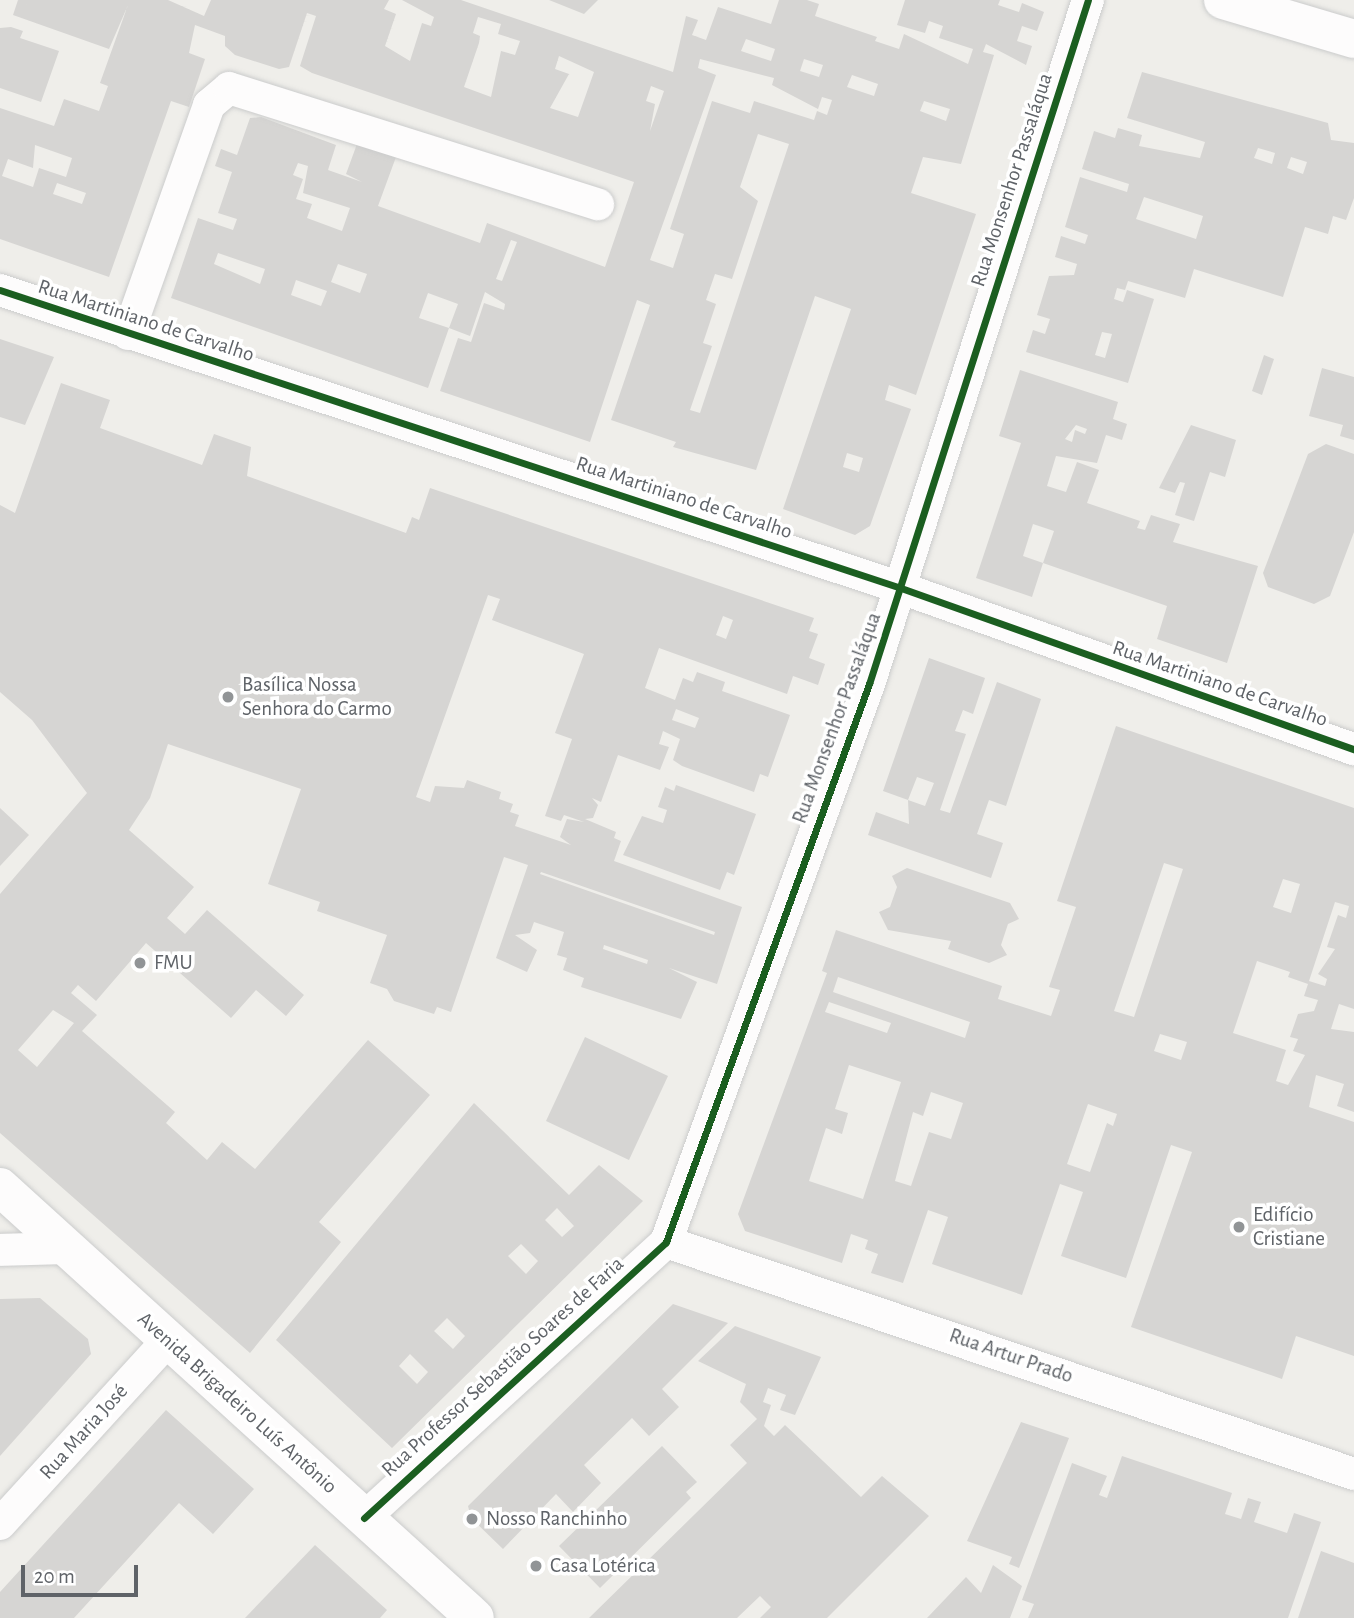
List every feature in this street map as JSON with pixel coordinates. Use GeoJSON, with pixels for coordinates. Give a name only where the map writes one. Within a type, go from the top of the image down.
{"type":"FeatureCollection","features":[{"type":"Feature","properties":{"kind":"main road"},"geometry":{"type":"LineString","coordinates":[[1223,0],[1354,40]]}},
{"type":"Feature","properties":{"kind":"main road","name":"Avenida Brigadeiro Luís Antônio"},"geometry":{"type":"LineString","coordinates":[[0,1187],[475,1618]]}},
{"type":"Feature","properties":{"kind":"street","name":"Rua Monsenhor Passaláqua"},"geometry":{"type":"LineString","coordinates":[[666,1242],[901,588],[1088,0]]}},
{"type":"Feature","properties":{"kind":"street"},"geometry":{"type":"LineString","coordinates":[[128,334],[209,105],[229,89],[598,204]]}},
{"type":"Feature","properties":{"kind":"street","name":"Rua Martiniano de Carvalho"},"geometry":{"type":"LineString","coordinates":[[0,290],[901,588],[1354,748]]}},
{"type":"Feature","properties":{"kind":"street","name":"Rua Artur Prado"},"geometry":{"type":"LineString","coordinates":[[666,1242],[1354,1474]]}},
{"type":"Feature","properties":{"kind":"street","name":"Rua Professor Sebastião Soares de Faria"},"geometry":{"type":"LineString","coordinates":[[364,1518],[666,1242]]}},
{"type":"Feature","properties":{"kind":"street"},"geometry":{"type":"LineString","coordinates":[[0,1250],[68,1248]]}},
{"type":"Feature","properties":{"kind":"street","name":"Rua Maria José"},"geometry":{"type":"LineString","coordinates":[[0,1524],[168,1340]]}},
{"type":"Feature","properties":{"kind":"building"},"geometry":{"type":"Polygon","coordinates":[[[18,0],[168,0],[204,16],[211,0],[389,0],[384,9],[396,14],[385,46],[410,61],[422,23],[431,26],[434,17],[402,0],[461,0],[673,72],[686,16],[698,20],[692,35],[706,40],[718,7],[771,24],[779,0],[807,0],[819,4],[815,16],[877,37],[875,41],[899,49],[904,34],[968,64],[973,49],[939,38],[943,26],[929,21],[925,33],[897,25],[905,0],[1000,0],[998,5],[1019,12],[1022,3],[1044,12],[1037,31],[1022,26],[1017,41],[1032,46],[1026,65],[986,44],[983,52],[994,55],[961,164],[923,157],[911,193],[976,214],[916,395],[889,385],[885,400],[911,409],[870,526],[855,535],[783,509],[851,309],[815,296],[756,470],[673,447],[676,442],[611,420],[650,305],[637,300],[590,442],[440,391],[458,338],[471,342],[484,303],[504,310],[505,304],[485,292],[470,336],[449,328],[428,388],[171,298],[198,218],[233,230],[237,219],[218,213],[232,172],[215,166],[221,149],[237,155],[250,118],[261,117],[336,145],[328,170],[362,182],[346,174],[357,144],[396,157],[378,206],[480,243],[487,223],[605,267],[634,182],[312,73],[300,66],[316,16],[307,13],[289,67],[279,69],[235,55],[225,46],[225,36],[195,25],[189,53],[205,59],[189,107],[171,101],[109,277],[0,239],[0,108],[54,126],[64,99],[99,111],[108,86],[100,83],[128,5],[109,49],[13,15],[18,0]],[[478,17],[473,33],[480,36],[464,87],[491,97],[501,51],[515,55],[520,41],[498,34],[501,24],[478,17]],[[746,39],[741,51],[771,61],[775,49],[746,39]],[[559,56],[555,69],[569,74],[550,108],[578,117],[594,72],[559,56]],[[700,59],[698,68],[716,75],[650,260],[673,268],[684,234],[670,229],[712,101],[750,113],[754,101],[814,120],[817,111],[827,115],[832,100],[822,97],[818,109],[772,85],[774,78],[700,59]],[[804,59],[800,71],[819,77],[823,65],[804,59]],[[852,75],[847,87],[874,96],[878,84],[852,75]],[[651,86],[646,101],[655,104],[650,131],[664,91],[651,86]],[[924,101],[920,111],[946,121],[950,109],[924,101]],[[758,134],[740,187],[758,201],[732,279],[715,274],[706,300],[716,304],[703,343],[712,346],[690,410],[700,413],[789,144],[758,134]],[[35,145],[33,168],[8,159],[2,176],[33,187],[39,168],[66,177],[72,158],[35,145]],[[298,163],[293,175],[303,179],[296,199],[312,204],[307,218],[342,231],[350,208],[303,193],[308,166],[298,163]],[[57,183],[53,194],[82,204],[86,193],[57,183]],[[511,240],[496,279],[502,281],[517,242],[511,240]],[[218,253],[214,264],[260,284],[265,269],[218,253]],[[338,264],[331,282],[360,293],[367,274],[338,264]],[[296,280],[291,295],[321,306],[327,291],[296,280]],[[428,293],[419,318],[449,328],[458,304],[428,293]],[[847,453],[843,467],[859,472],[863,458],[847,453]]]}},
{"type":"Feature","properties":{"kind":"building"},"geometry":{"type":"Polygon","coordinates":[[[549,0],[598,0],[584,14],[549,0]]]}},
{"type":"Feature","properties":{"kind":"building"},"geometry":{"type":"Polygon","coordinates":[[[11,27],[23,31],[20,38],[59,51],[41,102],[0,88],[0,28],[11,27]]]}},
{"type":"Feature","properties":{"kind":"building"},"geometry":{"type":"Polygon","coordinates":[[[1142,72],[1328,123],[1331,140],[1354,143],[1354,198],[1346,220],[1333,216],[1328,234],[1305,227],[1283,297],[1194,269],[1185,298],[1128,281],[1125,290],[1117,288],[1114,299],[1123,302],[1127,290],[1154,299],[1128,383],[1026,352],[1033,330],[1045,334],[1050,319],[1037,315],[1049,276],[1074,275],[1077,264],[1055,257],[1061,236],[1085,244],[1088,235],[1065,227],[1080,177],[1127,192],[1129,184],[1082,169],[1094,131],[1115,138],[1118,128],[1142,135],[1139,146],[1200,158],[1205,142],[1127,118],[1142,72]],[[1258,148],[1254,158],[1272,164],[1275,153],[1258,148]],[[1291,157],[1287,168],[1303,174],[1307,162],[1291,157]],[[1144,197],[1136,219],[1196,239],[1203,216],[1144,197]],[[1102,332],[1095,355],[1105,358],[1112,334],[1102,332]]]}},
{"type":"Feature","properties":{"kind":"building"},"geometry":{"type":"Polygon","coordinates":[[[0,339],[54,357],[25,425],[0,417],[0,339]]]}},
{"type":"Feature","properties":{"kind":"building"},"geometry":{"type":"Polygon","coordinates":[[[1264,355],[1274,359],[1262,395],[1252,391],[1264,355]]]}},
{"type":"Feature","properties":{"kind":"building"},"geometry":{"type":"Polygon","coordinates":[[[1322,368],[1354,377],[1354,440],[1340,436],[1343,425],[1309,416],[1322,368]]]}},
{"type":"Feature","properties":{"kind":"building"},"geometry":{"type":"Polygon","coordinates":[[[1020,370],[1118,402],[1113,419],[1127,424],[1122,440],[1106,435],[1097,463],[1056,456],[1047,486],[1066,492],[1077,462],[1099,470],[1087,503],[1140,521],[1137,528],[1145,530],[1151,515],[1180,524],[1173,542],[1258,566],[1227,663],[1157,639],[1167,606],[1043,563],[1032,597],[976,578],[1021,443],[999,436],[1020,370]],[[1076,425],[1065,439],[1072,442],[1075,430],[1085,434],[1087,429],[1076,425]],[[1033,524],[1023,556],[1043,563],[1054,531],[1033,524]]]}},
{"type":"Feature","properties":{"kind":"building"},"geometry":{"type":"Polygon","coordinates":[[[61,383],[110,400],[100,428],[202,465],[214,434],[251,447],[247,476],[406,533],[412,517],[419,520],[430,488],[814,618],[809,631],[818,634],[809,658],[825,664],[818,685],[793,676],[787,694],[659,648],[645,688],[675,700],[683,678],[693,682],[697,672],[725,682],[722,691],[790,715],[768,777],[760,774],[754,792],[682,766],[673,760],[680,739],[663,731],[659,744],[669,747],[660,770],[618,755],[601,802],[592,798],[598,805],[593,818],[585,819],[616,832],[614,838],[621,841],[614,861],[742,907],[717,984],[669,968],[697,982],[681,1019],[581,987],[584,978],[563,970],[567,958],[557,955],[564,932],[534,922],[530,933],[515,935],[537,950],[527,972],[496,958],[528,865],[504,857],[451,1012],[437,1007],[434,1014],[394,1001],[387,989],[370,983],[387,935],[317,911],[320,902],[268,884],[301,789],[168,744],[150,798],[129,830],[194,887],[167,918],[185,934],[207,910],[304,995],[286,1016],[256,990],[231,1018],[146,943],[96,1001],[78,985],[71,993],[97,1015],[82,1031],[175,1112],[166,1123],[207,1160],[222,1142],[255,1169],[368,1040],[430,1095],[319,1222],[341,1242],[250,1353],[0,1133],[0,894],[87,793],[32,720],[0,692],[0,505],[15,513],[61,383]],[[488,595],[416,797],[430,802],[435,786],[464,788],[467,780],[501,792],[499,799],[513,804],[510,812],[519,815],[515,826],[571,845],[560,837],[567,819],[584,822],[564,815],[561,821],[545,816],[572,739],[555,733],[584,654],[492,620],[500,599],[488,595]],[[723,616],[716,635],[726,639],[733,620],[723,616]],[[676,709],[672,720],[695,728],[699,718],[676,709]],[[541,872],[540,874],[714,935],[715,932],[541,872]],[[604,945],[603,949],[647,964],[648,960],[604,945]],[[53,1010],[18,1050],[37,1067],[74,1023],[53,1010]]]}},
{"type":"Feature","properties":{"kind":"building"},"geometry":{"type":"Polygon","coordinates":[[[1191,425],[1236,440],[1225,477],[1210,472],[1194,521],[1175,515],[1185,483],[1180,482],[1175,493],[1159,488],[1191,425]]]}},
{"type":"Feature","properties":{"kind":"building"},"geometry":{"type":"Polygon","coordinates":[[[1326,444],[1354,454],[1354,532],[1330,596],[1314,604],[1268,587],[1263,573],[1308,454],[1326,444]]]}},
{"type":"Feature","properties":{"kind":"building"},"geometry":{"type":"Polygon","coordinates":[[[929,658],[985,678],[973,714],[963,710],[955,731],[966,734],[940,810],[950,813],[997,682],[1041,699],[1006,806],[989,800],[977,834],[1003,843],[991,878],[868,835],[876,812],[909,824],[908,800],[883,791],[929,658]],[[917,777],[908,800],[925,806],[934,783],[917,777]]]}},
{"type":"Feature","properties":{"kind":"building"},"geometry":{"type":"Polygon","coordinates":[[[1116,726],[1354,808],[1354,1009],[1339,1004],[1331,1029],[1354,1032],[1354,1112],[1337,1106],[1344,1084],[1316,1075],[1309,1107],[1354,1122],[1354,1356],[1296,1336],[1282,1379],[1131,1327],[1192,1152],[1171,1145],[1126,1278],[1061,1256],[1083,1192],[1060,1184],[1022,1295],[932,1264],[948,1217],[928,1210],[903,1283],[871,1273],[878,1254],[865,1249],[868,1240],[851,1234],[842,1263],[745,1231],[738,1214],[827,973],[822,971],[836,930],[1002,986],[998,999],[1051,1016],[1060,990],[1049,987],[1076,907],[1057,901],[1116,726]],[[1164,863],[1114,1011],[1134,1017],[1183,869],[1164,863]],[[1283,879],[1273,907],[1291,913],[1300,884],[1283,879]],[[1335,902],[1309,981],[1325,986],[1327,979],[1318,974],[1335,949],[1327,947],[1338,915],[1346,918],[1349,906],[1335,902]],[[1257,961],[1233,1033],[1286,1050],[1276,1081],[1288,1085],[1305,1055],[1293,1051],[1298,1039],[1290,1037],[1298,1014],[1314,1011],[1318,1000],[1304,996],[1308,984],[1288,977],[1290,972],[1257,961]],[[838,977],[833,992],[965,1038],[970,1022],[838,977]],[[829,1002],[825,1012],[887,1033],[891,1023],[829,1002]],[[1160,1034],[1154,1051],[1181,1060],[1187,1042],[1160,1034]],[[849,1065],[835,1109],[848,1113],[842,1134],[826,1128],[809,1181],[863,1199],[901,1082],[849,1065]],[[931,1092],[923,1116],[913,1112],[895,1181],[911,1186],[929,1132],[951,1139],[963,1103],[931,1092]],[[1088,1104],[1067,1164],[1090,1172],[1107,1123],[1113,1126],[1117,1114],[1088,1104]]]}},
{"type":"Feature","properties":{"kind":"building"},"geometry":{"type":"Polygon","coordinates":[[[676,785],[756,814],[734,875],[727,872],[720,890],[623,855],[642,816],[663,823],[667,810],[658,807],[665,787],[674,791],[676,785]]]}},
{"type":"Feature","properties":{"kind":"building"},"geometry":{"type":"Polygon","coordinates":[[[0,808],[29,835],[0,866],[0,808]]]}},
{"type":"Feature","properties":{"kind":"building"},"geometry":{"type":"Polygon","coordinates":[[[907,868],[1010,903],[1019,919],[1008,924],[1001,945],[1007,955],[989,963],[948,949],[951,941],[888,930],[879,912],[890,907],[897,887],[892,876],[907,868]]]}},
{"type":"Feature","properties":{"kind":"building"},"geometry":{"type":"Polygon","coordinates":[[[585,1037],[668,1076],[629,1160],[546,1121],[585,1037]]]}},
{"type":"Feature","properties":{"kind":"building"},"geometry":{"type":"Polygon","coordinates":[[[474,1103],[569,1195],[599,1165],[643,1201],[392,1448],[276,1340],[474,1103]],[[557,1208],[545,1220],[562,1237],[574,1226],[557,1208]],[[521,1244],[508,1256],[526,1274],[538,1261],[521,1244]],[[447,1318],[434,1331],[453,1349],[465,1336],[447,1318]],[[410,1354],[399,1366],[417,1384],[428,1372],[410,1354]]]}},
{"type":"Feature","properties":{"kind":"building"},"geometry":{"type":"Polygon","coordinates":[[[40,1298],[88,1339],[91,1354],[0,1456],[0,1299],[40,1298]]]}},
{"type":"Feature","properties":{"kind":"building"},"geometry":{"type":"Polygon","coordinates":[[[673,1304],[728,1323],[662,1389],[679,1407],[649,1436],[632,1418],[584,1465],[601,1483],[573,1512],[556,1494],[503,1549],[471,1518],[468,1506],[673,1304]]]}},
{"type":"Feature","properties":{"kind":"building"},"geometry":{"type":"Polygon","coordinates":[[[735,1326],[821,1357],[795,1415],[780,1410],[786,1395],[768,1388],[763,1402],[771,1405],[764,1426],[774,1436],[785,1425],[861,1497],[882,1476],[929,1516],[827,1618],[760,1618],[771,1607],[760,1596],[737,1618],[589,1618],[747,1463],[730,1445],[757,1419],[740,1402],[746,1384],[698,1361],[735,1326]]]}},
{"type":"Feature","properties":{"kind":"building"},"geometry":{"type":"Polygon","coordinates":[[[166,1410],[254,1489],[213,1534],[179,1503],[74,1618],[0,1618],[0,1592],[166,1410]]]}},
{"type":"Feature","properties":{"kind":"building"},"geometry":{"type":"Polygon","coordinates":[[[1021,1422],[1069,1438],[1019,1568],[1009,1564],[1012,1557],[967,1541],[1021,1422]]]}},
{"type":"Feature","properties":{"kind":"building"},"geometry":{"type":"Polygon","coordinates":[[[662,1446],[697,1482],[686,1492],[691,1498],[600,1588],[559,1546],[662,1446]]]}},
{"type":"Feature","properties":{"kind":"building"},"geometry":{"type":"Polygon","coordinates":[[[1122,1456],[1232,1493],[1225,1514],[1241,1519],[1248,1498],[1261,1502],[1254,1522],[1287,1533],[1294,1513],[1321,1522],[1288,1618],[1028,1618],[1034,1604],[1022,1600],[1072,1463],[1107,1476],[1099,1495],[1107,1498],[1122,1456]]]}},
{"type":"Feature","properties":{"kind":"building"},"geometry":{"type":"Polygon","coordinates":[[[315,1545],[387,1610],[380,1618],[245,1618],[315,1545]]]}},
{"type":"Feature","properties":{"kind":"building"},"geometry":{"type":"Polygon","coordinates":[[[1321,1551],[1354,1563],[1354,1618],[1298,1618],[1321,1551]]]}},
{"type":"Feature","properties":{"kind":"building"},"geometry":{"type":"Polygon","coordinates":[[[993,1565],[1022,1586],[1010,1618],[927,1618],[966,1577],[981,1593],[993,1565]]]}},
{"type":"Feature","properties":{"kind":"cycle path"},"geometry":{"type":"LineString","coordinates":[[364,1518],[666,1242],[869,684],[1088,0]]}},
{"type":"Feature","properties":{"kind":"cycle path"},"geometry":{"type":"LineString","coordinates":[[0,290],[901,588],[1354,749]]}},
{"type":"Feature","properties":{"kind":"place","name":"Basílica Nossa Senhora do Carmo"},"geometry":{"type":"Point","coordinates":[228,697]}},
{"type":"Feature","properties":{"kind":"place","name":"FMU"},"geometry":{"type":"Point","coordinates":[140,963]}},
{"type":"Feature","properties":{"kind":"place","name":"Edifício Cristiane"},"geometry":{"type":"Point","coordinates":[1239,1227]}},
{"type":"Feature","properties":{"kind":"place","name":"Nosso Ranchinho"},"geometry":{"type":"Point","coordinates":[472,1519]}},
{"type":"Feature","properties":{"kind":"place","name":"Casa Lotérica"},"geometry":{"type":"Point","coordinates":[536,1566]}}]}
